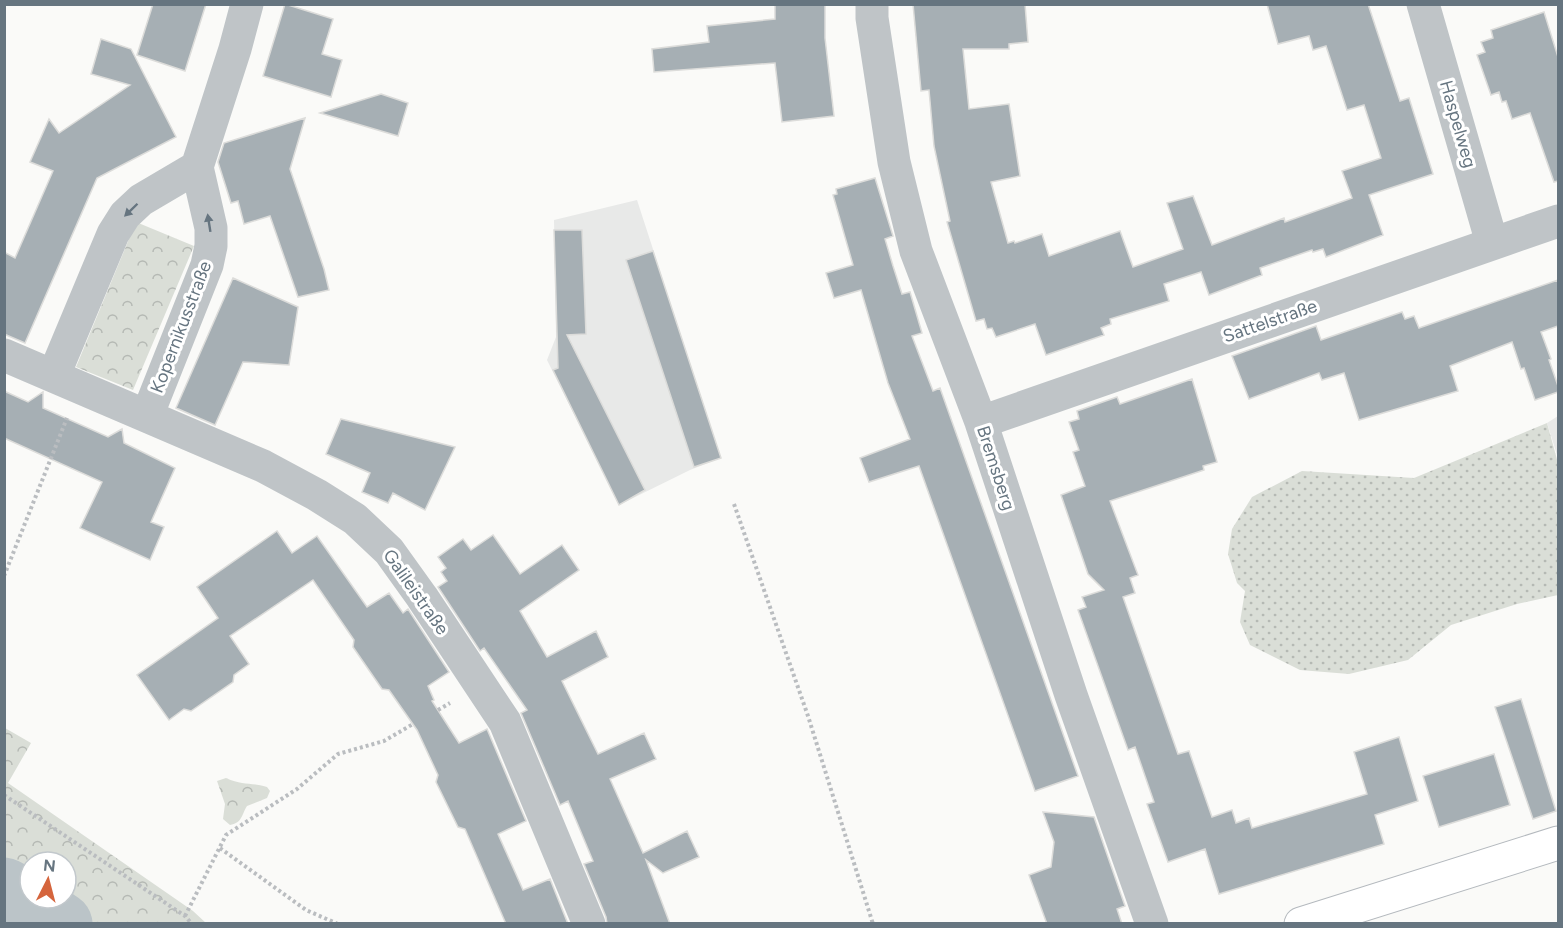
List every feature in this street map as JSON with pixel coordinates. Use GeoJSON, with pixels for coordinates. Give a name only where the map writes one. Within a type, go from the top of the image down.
{"type":"FeatureCollection","features":[{"type":"Feature","properties":{"kind":"street"},"geometry":{"type":"LineString","coordinates":[[66,381],[113,234],[125,215],[141,200],[197,167],[247,4]]}},
{"type":"Feature","properties":{"kind":"street","name":"Bremsberg"},"geometry":{"type":"LineString","coordinates":[[872,4],[872,18],[894,162],[916,251],[981,422],[1071,695],[1152,924]]}},
{"type":"Feature","properties":{"kind":"street","name":"Haspelweg"},"geometry":{"type":"LineString","coordinates":[[1424,4],[1492,243]]}},
{"type":"Feature","properties":{"kind":"street","name":"Kopernikusstraße"},"geometry":{"type":"LineString","coordinates":[[147,416],[207,265],[211,246],[211,228],[197,167]]}},
{"type":"Feature","properties":{"kind":"street","name":"Sattelstraße"},"geometry":{"type":"LineString","coordinates":[[981,422],[1558,221]]}},
{"type":"Feature","properties":{"kind":"street","name":"Galileistraße"},"geometry":{"type":"LineString","coordinates":[[4,355],[263,466],[355,519],[389,551],[423,597],[505,722],[589,924]]}},
{"type":"Feature","properties":{"kind":"street"},"geometry":{"type":"LineString","coordinates":[[1301,924],[1558,843]]}},
{"type":"Feature","properties":{"kind":"path"},"geometry":{"type":"LineString","coordinates":[[4,576],[66,381]]}},
{"type":"Feature","properties":{"kind":"path"},"geometry":{"type":"LineString","coordinates":[[734,504],[808,716],[873,924]]}},
{"type":"Feature","properties":{"kind":"path"},"geometry":{"type":"LineString","coordinates":[[185,916],[226,835],[297,789],[338,754],[384,741],[413,724]]}},
{"type":"Feature","properties":{"kind":"path"},"geometry":{"type":"LineString","coordinates":[[4,795],[185,916],[192,924]]}},
{"type":"Feature","properties":{"kind":"path"},"geometry":{"type":"LineString","coordinates":[[220,848],[306,910],[338,924]]}},
{"type":"Feature","properties":{"kind":"shaded area"},"geometry":{"type":"Polygon","coordinates":[[[637,200],[721,458],[690,470],[619,505],[547,360],[556,337],[554,220],[637,200]]]}},
{"type":"Feature","properties":{"kind":"shaded area"},"geometry":{"type":"Polygon","coordinates":[[[1558,416],[1558,458],[1547,423],[1558,416]]]}},
{"type":"Feature","properties":{"kind":"green space"},"geometry":{"type":"Polygon","coordinates":[[[136,222],[194,246],[133,390],[76,367],[136,222]]]}},
{"type":"Feature","properties":{"kind":"green space"},"geometry":{"type":"Polygon","coordinates":[[[1547,423],[1558,463],[1558,595],[1517,604],[1451,625],[1408,660],[1349,674],[1300,670],[1250,645],[1240,622],[1245,591],[1237,583],[1228,554],[1232,529],[1252,497],[1302,471],[1414,478],[1547,423]]]}},
{"type":"Feature","properties":{"kind":"green space"},"geometry":{"type":"Polygon","coordinates":[[[5,728],[31,743],[8,783],[193,911],[206,923],[5,923],[5,728]]]}},
{"type":"Feature","properties":{"kind":"green space"},"geometry":{"type":"Polygon","coordinates":[[[226,778],[267,787],[270,791],[267,798],[247,806],[239,821],[230,825],[223,819],[225,804],[217,781],[226,778]]]}},
{"type":"Feature","properties":{"kind":"building"},"geometry":{"type":"Polygon","coordinates":[[[153,4],[206,4],[185,71],[137,55],[153,4]]]}},
{"type":"Feature","properties":{"kind":"building"},"geometry":{"type":"Polygon","coordinates":[[[285,4],[333,19],[322,54],[342,60],[331,97],[263,76],[285,4]]]}},
{"type":"Feature","properties":{"kind":"building"},"geometry":{"type":"Polygon","coordinates":[[[775,4],[825,4],[825,38],[834,116],[782,122],[775,63],[654,72],[652,49],[709,42],[707,26],[775,19],[775,4]]]}},
{"type":"Feature","properties":{"kind":"building"},"geometry":{"type":"Polygon","coordinates":[[[913,4],[1025,4],[1028,42],[1009,44],[1009,49],[963,49],[969,109],[1009,104],[1020,176],[991,182],[1008,243],[1042,234],[1049,256],[1120,231],[1133,267],[1183,249],[1167,203],[1193,196],[1212,245],[1284,218],[1285,222],[1352,198],[1342,171],[1381,158],[1364,105],[1347,110],[1326,46],[1313,50],[1309,36],[1278,44],[1267,4],[1368,4],[1400,101],[1409,98],[1433,174],[1369,195],[1383,235],[1326,257],[1323,249],[1313,252],[1312,250],[1260,268],[1262,275],[1209,295],[1201,272],[1164,284],[1169,301],[1110,319],[1111,324],[1101,328],[1104,335],[1046,355],[1035,324],[996,337],[992,328],[987,329],[984,319],[976,321],[947,222],[950,221],[934,146],[929,90],[921,91],[913,4]]]}},
{"type":"Feature","properties":{"kind":"building"},"geometry":{"type":"Polygon","coordinates":[[[1544,12],[1558,57],[1558,181],[1554,182],[1530,113],[1512,119],[1506,101],[1502,102],[1499,92],[1491,95],[1477,55],[1485,52],[1481,42],[1493,38],[1491,30],[1544,12]]]}},
{"type":"Feature","properties":{"kind":"building"},"geometry":{"type":"Polygon","coordinates":[[[101,39],[131,49],[176,137],[97,178],[25,343],[4,334],[4,252],[15,258],[53,171],[30,162],[49,119],[59,133],[130,85],[91,74],[101,39]]]}},
{"type":"Feature","properties":{"kind":"building"},"geometry":{"type":"Polygon","coordinates":[[[381,94],[408,103],[398,136],[320,113],[381,94]]]}},
{"type":"Feature","properties":{"kind":"building"},"geometry":{"type":"Polygon","coordinates":[[[305,118],[290,169],[329,290],[298,297],[270,216],[244,224],[238,201],[231,203],[218,162],[224,143],[305,118]]]}},
{"type":"Feature","properties":{"kind":"building"},"geometry":{"type":"Polygon","coordinates":[[[875,178],[893,236],[885,239],[893,266],[902,294],[910,292],[922,333],[912,336],[933,391],[940,388],[1078,776],[1035,791],[919,466],[869,482],[860,458],[910,439],[888,383],[861,290],[834,298],[826,273],[853,265],[833,195],[837,194],[836,189],[875,178]]]}},
{"type":"Feature","properties":{"kind":"building"},"geometry":{"type":"Polygon","coordinates":[[[554,230],[582,230],[586,334],[567,335],[645,490],[619,505],[553,370],[558,368],[554,230]]]}},
{"type":"Feature","properties":{"kind":"building"},"geometry":{"type":"Polygon","coordinates":[[[653,251],[721,458],[694,467],[626,260],[653,251]]]}},
{"type":"Feature","properties":{"kind":"building"},"geometry":{"type":"Polygon","coordinates":[[[233,278],[298,307],[289,365],[243,362],[215,425],[176,408],[233,278]]]}},
{"type":"Feature","properties":{"kind":"building"},"geometry":{"type":"Polygon","coordinates":[[[1558,280],[1558,326],[1541,332],[1551,359],[1549,360],[1558,392],[1535,400],[1512,342],[1450,366],[1458,391],[1359,420],[1344,373],[1322,380],[1319,373],[1249,399],[1232,356],[1316,326],[1321,340],[1402,312],[1405,319],[1414,316],[1419,328],[1558,280]]]}},
{"type":"Feature","properties":{"kind":"building"},"geometry":{"type":"Polygon","coordinates":[[[1192,379],[1217,462],[1203,466],[1204,470],[1110,501],[1138,575],[1130,578],[1135,593],[1123,597],[1178,754],[1189,751],[1212,817],[1232,810],[1236,823],[1249,818],[1252,828],[1367,794],[1354,752],[1399,737],[1418,801],[1375,815],[1384,844],[1219,894],[1205,849],[1168,862],[1147,804],[1154,802],[1135,747],[1128,750],[1078,610],[1086,607],[1082,597],[1104,590],[1088,574],[1061,495],[1085,486],[1073,452],[1079,450],[1069,422],[1079,419],[1077,411],[1117,397],[1120,404],[1192,379]]]}},
{"type":"Feature","properties":{"kind":"building"},"geometry":{"type":"Polygon","coordinates":[[[4,391],[28,402],[43,392],[43,408],[108,437],[122,429],[124,443],[175,468],[151,522],[164,527],[150,560],[80,528],[102,482],[4,438],[4,391]]]}},
{"type":"Feature","properties":{"kind":"building"},"geometry":{"type":"Polygon","coordinates":[[[341,419],[455,447],[425,510],[393,493],[388,503],[362,492],[370,473],[326,454],[341,419]]]}},
{"type":"Feature","properties":{"kind":"building"},"geometry":{"type":"Polygon","coordinates":[[[277,531],[292,553],[317,536],[367,607],[389,593],[403,613],[408,609],[449,672],[428,686],[434,700],[432,701],[459,743],[487,729],[526,821],[498,834],[523,890],[550,879],[568,924],[506,924],[465,829],[458,827],[436,782],[438,775],[417,730],[389,690],[382,689],[353,647],[354,640],[313,580],[230,636],[249,664],[234,675],[233,682],[191,711],[184,709],[169,720],[137,675],[218,618],[197,587],[277,531]]]}},
{"type":"Feature","properties":{"kind":"building"},"geometry":{"type":"Polygon","coordinates":[[[493,535],[520,574],[562,545],[579,570],[520,611],[547,657],[596,631],[608,657],[562,681],[598,754],[644,733],[656,759],[610,779],[643,853],[687,831],[699,857],[663,873],[646,860],[670,924],[607,924],[584,864],[593,861],[568,801],[560,805],[521,713],[527,710],[484,648],[480,651],[438,587],[447,581],[441,572],[446,568],[438,557],[463,539],[471,550],[493,535]]]}},
{"type":"Feature","properties":{"kind":"building"},"geometry":{"type":"Polygon","coordinates":[[[1521,699],[1556,811],[1533,819],[1495,707],[1521,699]]]}},
{"type":"Feature","properties":{"kind":"building"},"geometry":{"type":"Polygon","coordinates":[[[1494,754],[1510,805],[1439,827],[1423,776],[1494,754]]]}},
{"type":"Feature","properties":{"kind":"building"},"geometry":{"type":"Polygon","coordinates":[[[1043,812],[1094,817],[1125,906],[1117,909],[1122,924],[1047,924],[1029,875],[1051,867],[1054,842],[1043,812]]]}},
{"type":"Feature","properties":{"kind":"waterway"},"geometry":{"type":"LineString","coordinates":[[4,889],[61,924]]}}]}
